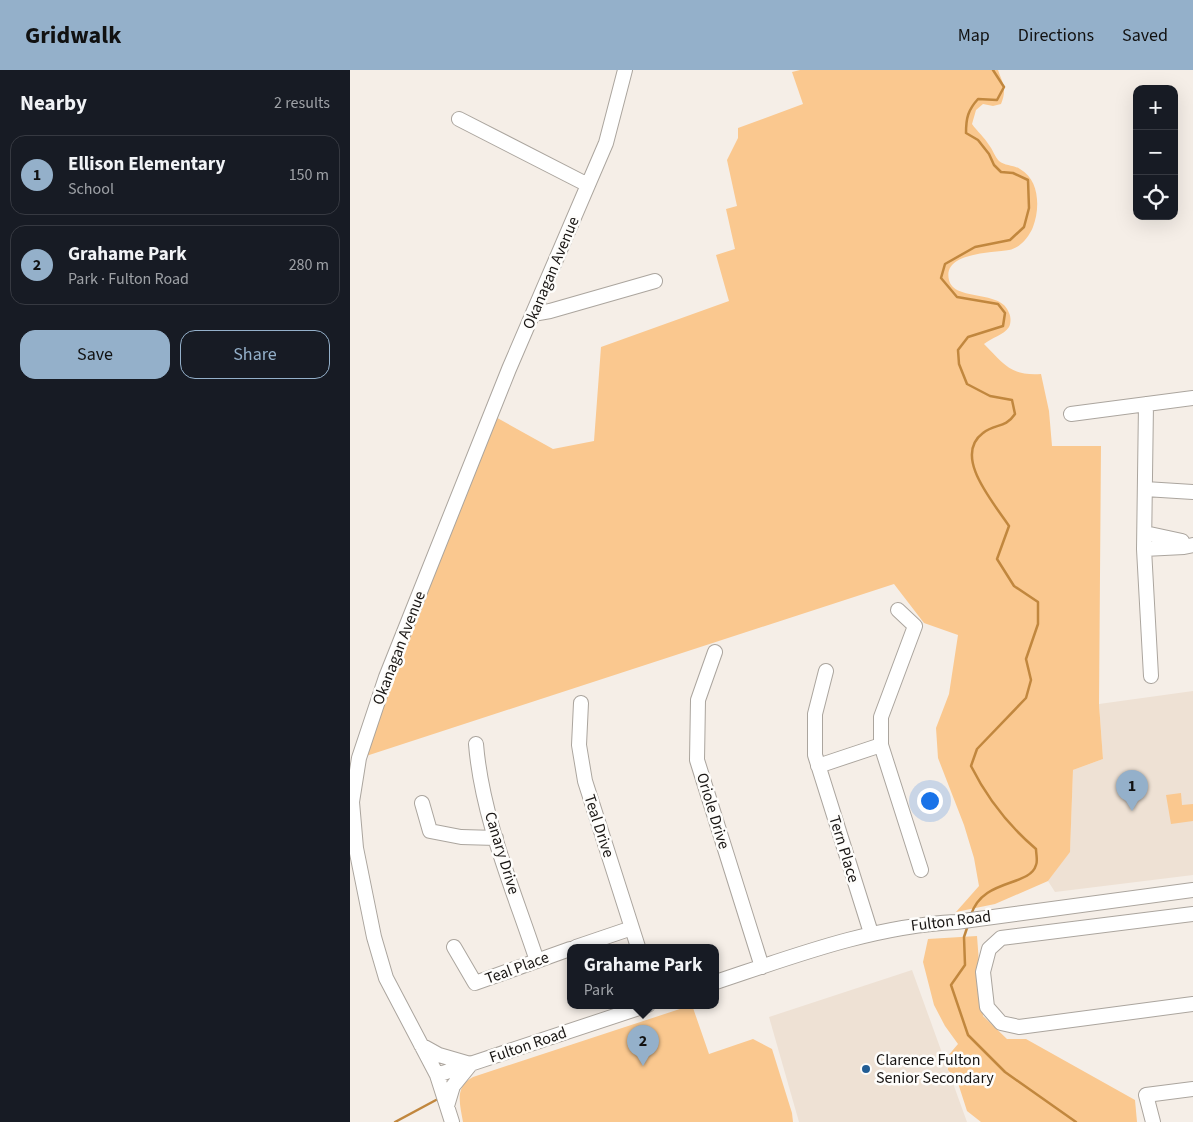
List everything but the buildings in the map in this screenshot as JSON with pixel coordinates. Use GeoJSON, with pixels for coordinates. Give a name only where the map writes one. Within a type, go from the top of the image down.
{"type":"FeatureCollection","features":[{"type":"Feature","properties":{"kind":"street","name":"Okanagan Avenue"},"geometry":{"type":"LineString","coordinates":[[452,1122],[437,1076],[386,978],[374,937],[356,848],[352,802],[359,758],[386,678],[533,314],[606,143],[625,70]]}},
{"type":"Feature","properties":{"kind":"street"},"geometry":{"type":"LineString","coordinates":[[459,119],[588,185]]}},
{"type":"Feature","properties":{"kind":"street"},"geometry":{"type":"LineString","coordinates":[[533,314],[550,311],[655,281]]}},
{"type":"Feature","properties":{"kind":"street"},"geometry":{"type":"LineString","coordinates":[[1071,414],[1193,398]]}},
{"type":"Feature","properties":{"kind":"street"},"geometry":{"type":"LineString","coordinates":[[1146,404],[1144,548],[1151,676]]}},
{"type":"Feature","properties":{"kind":"street"},"geometry":{"type":"LineString","coordinates":[[1145,489],[1193,492]]}},
{"type":"Feature","properties":{"kind":"street"},"geometry":{"type":"LineString","coordinates":[[1145,533],[1192,544]]}},
{"type":"Feature","properties":{"kind":"street"},"geometry":{"type":"LineString","coordinates":[[1144,548],[1184,548],[1192,544]]}},
{"type":"Feature","properties":{"kind":"street"},"geometry":{"type":"LineString","coordinates":[[898,610],[915,626],[882,717],[881,745],[921,870]]}},
{"type":"Feature","properties":{"kind":"street","name":"Oriole Drive"},"geometry":{"type":"LineString","coordinates":[[715,652],[698,700],[697,760],[762,967]]}},
{"type":"Feature","properties":{"kind":"street","name":"Tern Place"},"geometry":{"type":"LineString","coordinates":[[826,671],[815,714],[815,755],[871,933]]}},
{"type":"Feature","properties":{"kind":"street","name":"Teal Drive"},"geometry":{"type":"LineString","coordinates":[[581,702],[579,745],[585,781],[637,944]]}},
{"type":"Feature","properties":{"kind":"street","name":"Canary Drive"},"geometry":{"type":"LineString","coordinates":[[476,744],[478,771],[496,838],[536,961]]}},
{"type":"Feature","properties":{"kind":"street"},"geometry":{"type":"LineString","coordinates":[[818,766],[881,745]]}},
{"type":"Feature","properties":{"kind":"street"},"geometry":{"type":"LineString","coordinates":[[422,802],[430,831],[461,837],[496,838]]}},
{"type":"Feature","properties":{"kind":"street","name":"Fulton Road"},"geometry":{"type":"LineString","coordinates":[[719,981],[871,933],[924,924],[956,922],[1193,890]]}},
{"type":"Feature","properties":{"kind":"street"},"geometry":{"type":"LineString","coordinates":[[1193,914],[1001,938],[989,948],[983,972],[987,1007],[1001,1023],[1019,1027],[1193,1004]]}},
{"type":"Feature","properties":{"kind":"street"},"geometry":{"type":"LineString","coordinates":[[585,944],[632,928]]}},
{"type":"Feature","properties":{"kind":"street","name":"Teal Place"},"geometry":{"type":"LineString","coordinates":[[454,947],[475,983],[567,950]]}},
{"type":"Feature","properties":{"kind":"street","name":"Fulton Road"},"geometry":{"type":"LineString","coordinates":[[437,1076],[636,1009]]}},
{"type":"Feature","properties":{"kind":"street"},"geometry":{"type":"LineString","coordinates":[[420,1045],[439,1055],[471,1064],[453,1086],[447,1106]]}},
{"type":"Feature","properties":{"kind":"street"},"geometry":{"type":"LineString","coordinates":[[1153,1122],[1146,1096],[1193,1089]]}},
{"type":"Feature","properties":{"kind":"shaded area"},"geometry":{"type":"Polygon","coordinates":[[[800,70],[998,70],[1004,90],[1001,104],[993,106],[983,104],[976,110],[972,124],[987,142],[999,161],[1020,169],[1027,174],[1035,187],[1037,212],[1033,227],[1024,242],[1013,249],[981,253],[961,259],[953,264],[949,271],[949,280],[953,287],[960,291],[997,301],[1005,306],[1010,316],[1009,327],[984,344],[1003,363],[1015,371],[1041,374],[1049,411],[1052,446],[1101,446],[1099,704],[1103,759],[1073,770],[1070,852],[1048,881],[995,904],[956,912],[979,886],[974,858],[964,825],[938,758],[936,728],[949,694],[958,635],[924,623],[894,584],[360,758],[492,415],[553,449],[594,441],[601,347],[729,301],[716,255],[735,249],[726,209],[737,206],[727,160],[738,138],[738,128],[803,104],[792,72],[800,70]]]}},
{"type":"Feature","properties":{"kind":"shaded area"},"geometry":{"type":"Polygon","coordinates":[[[1193,691],[1193,875],[1055,892],[1048,881],[1070,851],[1073,770],[1103,759],[1099,704],[1193,691]]]}},
{"type":"Feature","properties":{"kind":"shaded area"},"geometry":{"type":"Polygon","coordinates":[[[1181,793],[1182,805],[1193,804],[1193,821],[1171,824],[1166,795],[1181,793]]]}},
{"type":"Feature","properties":{"kind":"shaded area"},"geometry":{"type":"Polygon","coordinates":[[[977,936],[983,1016],[1007,1039],[1026,1039],[1135,1100],[1137,1122],[981,1122],[967,1111],[958,1083],[948,1070],[947,1057],[958,1044],[945,1026],[934,1005],[923,962],[928,939],[977,936]]]}},
{"type":"Feature","properties":{"kind":"shaded area","name":"Clarence Fulton Senior Secondary"},"geometry":{"type":"Polygon","coordinates":[[[912,970],[967,1122],[799,1122],[769,1017],[912,970]]]}},
{"type":"Feature","properties":{"kind":"shaded area"},"geometry":{"type":"Polygon","coordinates":[[[680,1009],[693,1009],[709,1054],[753,1039],[772,1049],[792,1113],[793,1122],[463,1122],[460,1102],[461,1091],[467,1081],[473,1077],[680,1009]]]}},
{"type":"Feature","properties":{"kind":"waterway"},"geometry":{"type":"LineString","coordinates":[[971,915],[977,903],[985,895],[1025,877],[1032,872],[1037,862],[1036,849],[999,811],[971,766],[977,749],[1026,698],[1031,680],[1026,659],[1038,624],[1038,602],[1014,586],[997,559],[1009,526],[986,493],[974,466],[972,454],[975,443],[983,433],[1004,424],[1015,414],[1012,400],[990,396],[967,384],[959,364],[958,350],[968,337],[1003,326],[1005,313],[998,304],[957,297],[941,278],[945,264],[975,247],[1010,240],[1024,227],[1029,208],[1028,180],[1013,173],[1001,172],[994,165],[989,154],[978,140],[966,133],[968,114],[978,99],[997,100],[1004,87],[993,70]]}},
{"type":"Feature","properties":{"kind":"waterway"},"geometry":{"type":"LineString","coordinates":[[968,925],[964,937],[965,965],[951,985],[968,1035],[1005,1072],[1076,1122]]}},
{"type":"Feature","properties":{"kind":"waterway"},"geometry":{"type":"LineString","coordinates":[[395,1122],[436,1100]]}},
{"type":"Feature","properties":{"kind":"place","name":"Ellison Elementary"},"geometry":{"type":"Point","coordinates":[1132,811]}},
{"type":"Feature","properties":{"kind":"place","name":"Grahame Park"},"geometry":{"type":"Point","coordinates":[643,1066]}},
{"type":"Feature","properties":{"kind":"place","name":"Clarence Fulton Senior Secondary"},"geometry":{"type":"Point","coordinates":[866,1069]}}]}
